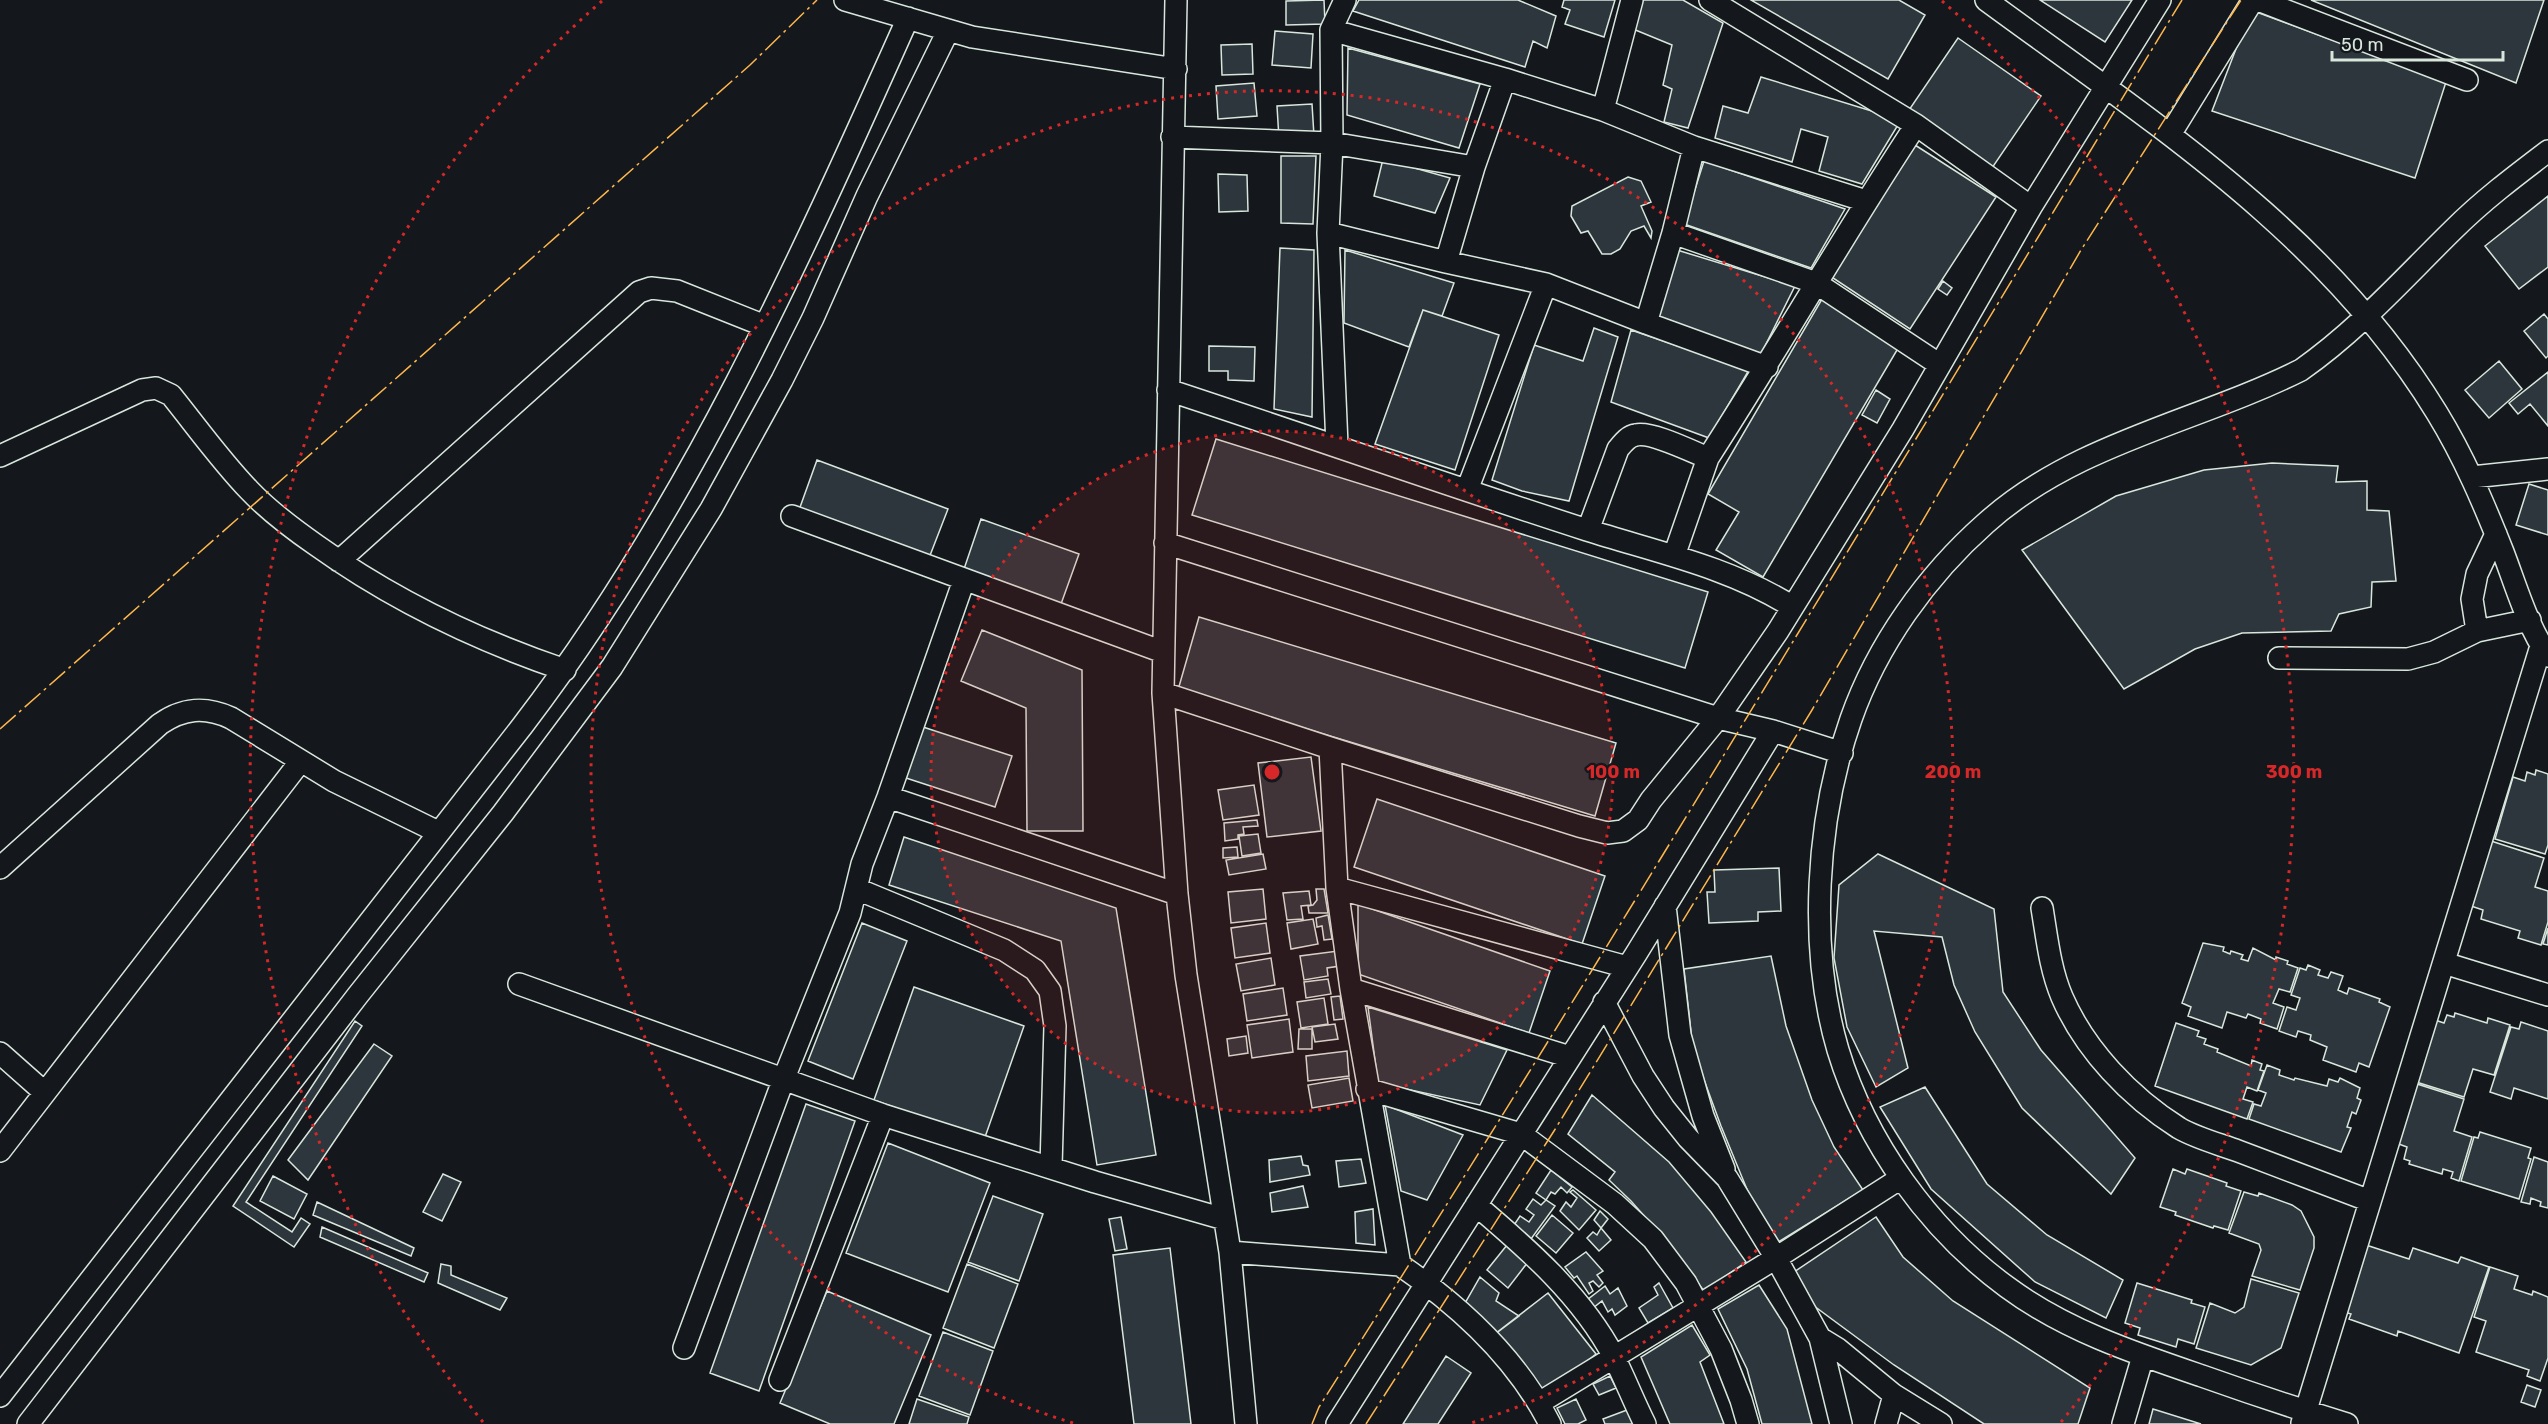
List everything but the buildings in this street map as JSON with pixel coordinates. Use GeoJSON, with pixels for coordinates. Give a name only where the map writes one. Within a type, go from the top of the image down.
{"type":"FeatureCollection","features":[{"type":"Feature","properties":{"kind":"street"},"geometry":{"type":"LineString","coordinates":[[845,0],[972,37],[1176,69]]}},
{"type":"Feature","properties":{"kind":"street"},"geometry":{"type":"LineString","coordinates":[[1176,0],[1164,693],[1177,894],[1186,975],[1230,1252],[1246,1424]]}},
{"type":"Feature","properties":{"kind":"street"},"geometry":{"type":"LineString","coordinates":[[1337,445],[1328,233],[1332,143],[1331,30],[1345,0]]}},
{"type":"Feature","properties":{"kind":"street"},"geometry":{"type":"LineString","coordinates":[[1603,110],[1632,0]]}},
{"type":"Feature","properties":{"kind":"street"},"geometry":{"type":"LineString","coordinates":[[1710,0],[1916,125],[2031,207]]}},
{"type":"Feature","properties":{"kind":"street"},"geometry":{"type":"LineString","coordinates":[[1986,0],[2171,133],[2273,218],[2318,261],[2367,317],[2416,379],[2458,448],[2545,651],[2444,963],[2303,1418]]}},
{"type":"Feature","properties":{"kind":"street"},"geometry":{"type":"LineString","coordinates":[[1164,693],[1330,748],[1607,833],[1623,831],[1638,820],[1650,800],[1719,718],[1778,631],[1791,606],[1903,429],[2031,207],[2160,0]]}},
{"type":"Feature","properties":{"kind":"street"},"geometry":{"type":"LineString","coordinates":[[2171,133],[2253,0]]}},
{"type":"Feature","properties":{"kind":"street"},"geometry":{"type":"LineString","coordinates":[[2258,0],[2466,80]]}},
{"type":"Feature","properties":{"kind":"street"},"geometry":{"type":"LineString","coordinates":[[0,1396],[565,670],[672,502],[735,386],[811,235],[908,18]]}},
{"type":"Feature","properties":{"kind":"street"},"geometry":{"type":"LineString","coordinates":[[1331,30],[1505,79],[1603,110],[1694,147],[1866,201]]}},
{"type":"Feature","properties":{"kind":"street"},"geometry":{"type":"LineString","coordinates":[[28,1424],[358,995],[510,804],[612,667],[711,509],[783,380],[867,196],[948,31]]}},
{"type":"Feature","properties":{"kind":"street"},"geometry":{"type":"LineString","coordinates":[[1446,262],[1474,167],[1505,79]]}},
{"type":"Feature","properties":{"kind":"street"},"geometry":{"type":"LineString","coordinates":[[1674,555],[1708,458],[1767,367],[1866,201],[1916,125]]}},
{"type":"Feature","properties":{"kind":"street"},"geometry":{"type":"LineString","coordinates":[[1172,137],[1332,143],[1474,167]]}},
{"type":"Feature","properties":{"kind":"street"},"geometry":{"type":"LineString","coordinates":[[1646,323],[1673,233],[1694,147]]}},
{"type":"Feature","properties":{"kind":"street"},"geometry":{"type":"LineString","coordinates":[[2347,1424],[2303,1418],[2076,1329],[2008,1288],[1958,1245],[1930,1215],[1901,1178],[1856,1099],[1839,1050],[1828,1009],[1821,952],[1819,894],[1823,844],[1851,718],[1891,636],[1950,557],[2006,506],[2042,482],[2080,462],[2167,424],[2301,370],[2324,354],[2367,317],[2486,200],[2548,151]]}},
{"type":"Feature","properties":{"kind":"street"},"geometry":{"type":"LineString","coordinates":[[1328,233],[1546,284],[1767,367]]}},
{"type":"Feature","properties":{"kind":"street"},"geometry":{"type":"LineString","coordinates":[[1673,233],[1816,283],[1940,365]]}},
{"type":"Feature","properties":{"kind":"street"},"geometry":{"type":"LineString","coordinates":[[1467,490],[1546,284]]}},
{"type":"Feature","properties":{"kind":"street"},"geometry":{"type":"LineString","coordinates":[[339,561],[639,292],[658,288],[677,291],[765,326]]}},
{"type":"Feature","properties":{"kind":"street"},"geometry":{"type":"LineString","coordinates":[[0,456],[142,390],[156,388],[171,394],[249,490],[278,516],[339,561],[427,614],[518,654],[565,670]]}},
{"type":"Feature","properties":{"kind":"street"},"geometry":{"type":"LineString","coordinates":[[1168,390],[1588,530],[1674,555],[1759,586],[1791,606]]}},
{"type":"Feature","properties":{"kind":"street"},"geometry":{"type":"LineString","coordinates":[[1588,530],[1618,449],[1627,439],[1637,434],[1648,435],[1708,458]]}},
{"type":"Feature","properties":{"kind":"street"},"geometry":{"type":"LineString","coordinates":[[2472,477],[2548,469]]}},
{"type":"Feature","properties":{"kind":"street"},"geometry":{"type":"LineString","coordinates":[[2516,472],[2548,481]]}},
{"type":"Feature","properties":{"kind":"street"},"geometry":{"type":"LineString","coordinates":[[792,516],[1163,652]]}},
{"type":"Feature","properties":{"kind":"street"},"geometry":{"type":"LineString","coordinates":[[2477,631],[2472,599],[2477,574],[2496,534]]}},
{"type":"Feature","properties":{"kind":"street"},"geometry":{"type":"LineString","coordinates":[[1165,543],[1719,718],[1773,731],[1842,753]]}},
{"type":"Feature","properties":{"kind":"street"},"geometry":{"type":"LineString","coordinates":[[684,1348],[784,1078],[850,913],[862,864],[888,797],[964,579]]}},
{"type":"Feature","properties":{"kind":"street"},"geometry":{"type":"LineString","coordinates":[[2279,658],[2408,659],[2434,652],[2477,631],[2530,620]]}},
{"type":"Feature","properties":{"kind":"street"},"geometry":{"type":"LineString","coordinates":[[0,868],[160,724],[179,713],[202,709],[217,711],[368,800],[438,832]]}},
{"type":"Feature","properties":{"kind":"street"},"geometry":{"type":"LineString","coordinates":[[1337,1424],[1428,1284],[1773,731]]}},
{"type":"Feature","properties":{"kind":"street"},"geometry":{"type":"LineString","coordinates":[[1330,748],[1337,888],[1367,1089],[1400,1265]]}},
{"type":"Feature","properties":{"kind":"street"},"geometry":{"type":"LineString","coordinates":[[0,1151],[300,762]]}},
{"type":"Feature","properties":{"kind":"street"},"geometry":{"type":"LineString","coordinates":[[888,797],[1177,894]]}},
{"type":"Feature","properties":{"kind":"street"},"geometry":{"type":"LineString","coordinates":[[1337,888],[1627,967]]}},
{"type":"Feature","properties":{"kind":"street"},"geometry":{"type":"LineString","coordinates":[[857,889],[1004,950],[1035,970],[1050,992],[1055,1026],[1051,1167]]}},
{"type":"Feature","properties":{"kind":"street"},"geometry":{"type":"LineString","coordinates":[[1665,906],[1680,1035],[1703,1116],[1727,1178],[1776,1258],[1820,1338],[1841,1424]]}},
{"type":"Feature","properties":{"kind":"street"},"geometry":{"type":"LineString","coordinates":[[2042,908],[2052,963],[2062,996],[2076,1023],[2113,1073],[2142,1101],[2180,1129],[2370,1201]]}},
{"type":"Feature","properties":{"kind":"street"},"geometry":{"type":"LineString","coordinates":[[2444,963],[2548,995]]}},
{"type":"Feature","properties":{"kind":"street"},"geometry":{"type":"LineString","coordinates":[[519,984],[883,1115],[1095,1182],[1224,1219]]}},
{"type":"Feature","properties":{"kind":"street"},"geometry":{"type":"LineString","coordinates":[[1351,989],[1570,1057]]}},
{"type":"Feature","properties":{"kind":"street"},"geometry":{"type":"LineString","coordinates":[[1604,1002],[1643,1076],[1664,1108],[1688,1138],[1727,1178]]}},
{"type":"Feature","properties":{"kind":"street"},"geometry":{"type":"LineString","coordinates":[[0,1053],[44,1092]]}},
{"type":"Feature","properties":{"kind":"street"},"geometry":{"type":"LineString","coordinates":[[1367,1089],[1521,1134],[1616,1204],[1653,1239],[1699,1306],[1721,1350],[1748,1424]]}},
{"type":"Feature","properties":{"kind":"street"},"geometry":{"type":"LineString","coordinates":[[780,1380],[883,1115]]}},
{"type":"Feature","properties":{"kind":"street"},"geometry":{"type":"LineString","coordinates":[[1539,1403],[1613,1356],[1699,1306],[1901,1178]]}},
{"type":"Feature","properties":{"kind":"street"},"geometry":{"type":"LineString","coordinates":[[1476,1205],[1521,1243],[1555,1277],[1585,1313],[1613,1356],[1645,1424]]}},
{"type":"Feature","properties":{"kind":"street"},"geometry":{"type":"LineString","coordinates":[[1230,1252],[1400,1265],[1428,1284],[1507,1357],[1539,1403],[1550,1424]]}},
{"type":"Feature","properties":{"kind":"street"},"geometry":{"type":"LineString","coordinates":[[1820,1338],[1838,1349],[1894,1395],[1941,1424]]}},
{"type":"Feature","properties":{"kind":"street"},"geometry":{"type":"LineString","coordinates":[[2123,1424],[2143,1356]]}},
{"type":"Feature","properties":{"kind":"street"},"geometry":{"type":"LineString","coordinates":[[1886,1424],[1894,1395]]}},
{"type":"Feature","properties":{"kind":"power"},"geometry":{"type":"LineString","coordinates":[[0,729],[750,65],[817,0]]}},
{"type":"Feature","properties":{"kind":"power"},"geometry":{"type":"LineString","coordinates":[[1312,1424],[1319,1407],[1646,882],[2182,0]]}},
{"type":"Feature","properties":{"kind":"power"},"geometry":{"type":"LineString","coordinates":[[1366,1424],[1554,1131],[1812,710],[2081,250],[2241,0]]}}]}
